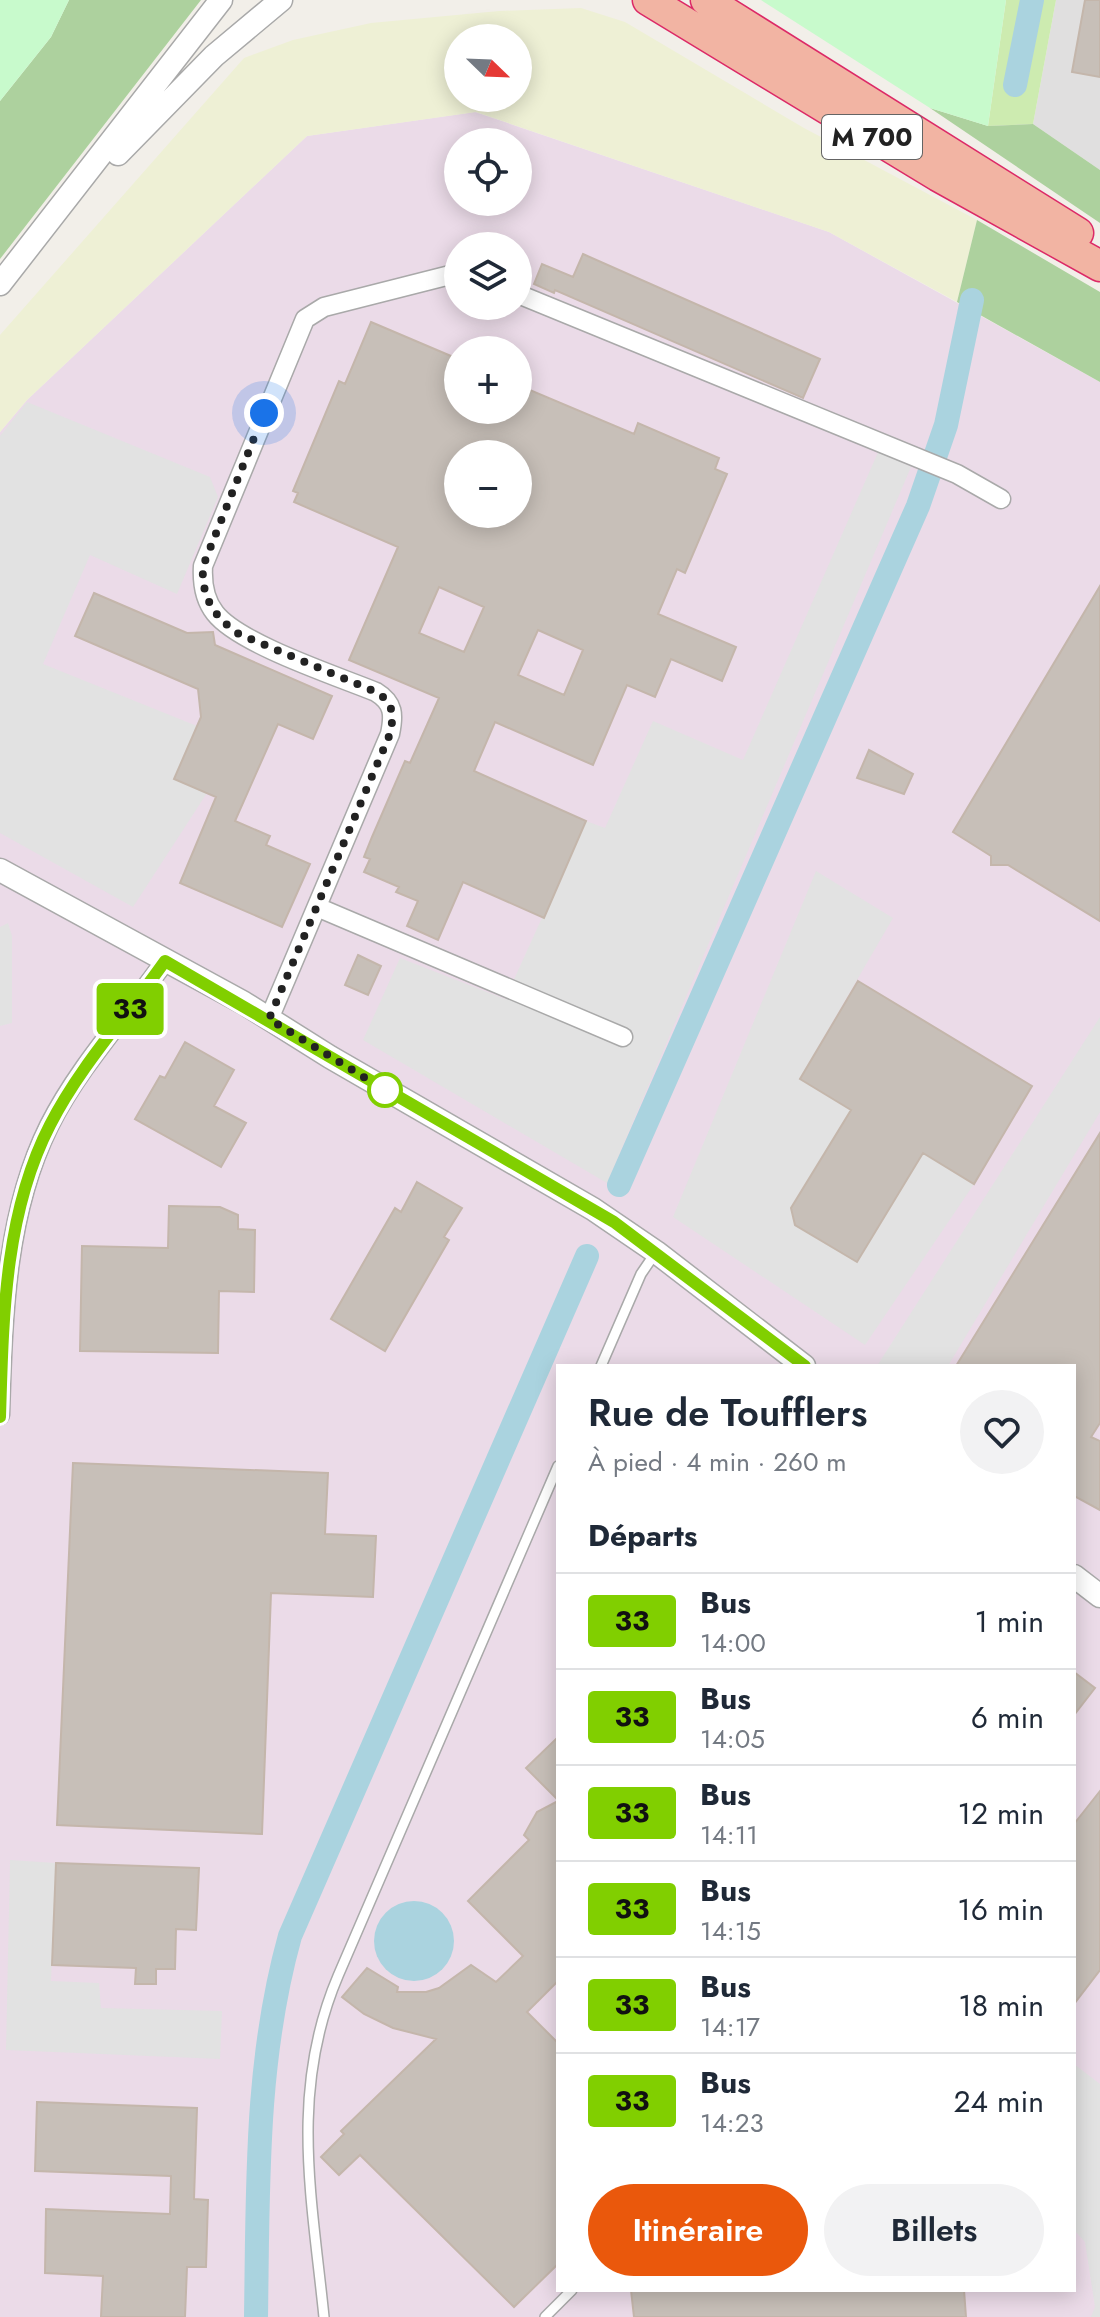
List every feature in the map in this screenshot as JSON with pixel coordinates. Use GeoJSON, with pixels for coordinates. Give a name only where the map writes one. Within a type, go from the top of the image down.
{"type":"FeatureCollection","features":[{"type":"Feature","properties":{"kind":"highway","name":"M 700"},"geometry":{"type":"LineString","coordinates":[[648,0],[938,176],[1100,266]]}},
{"type":"Feature","properties":{"kind":"highway","name":"M 700"},"geometry":{"type":"LineString","coordinates":[[706,0],[1100,247]]}},
{"type":"Feature","properties":{"kind":"street"},"geometry":{"type":"LineString","coordinates":[[0,284],[221,0]]}},
{"type":"Feature","properties":{"kind":"street"},"geometry":{"type":"LineString","coordinates":[[50,223],[214,56],[281,0]]}},
{"type":"Feature","properties":{"kind":"street"},"geometry":{"type":"LineString","coordinates":[[269,1019],[390,734],[393,712],[390,703],[376,692],[227,625],[209,604],[204,591],[203,566],[305,319],[324,307],[444,277]]}},
{"type":"Feature","properties":{"kind":"street"},"geometry":{"type":"LineString","coordinates":[[532,300],[914,455],[957,474],[1001,499]]}},
{"type":"Feature","properties":{"kind":"street"},"geometry":{"type":"LineString","coordinates":[[0,870],[269,1019],[581,1202],[656,1252],[801,1364]]}},
{"type":"Feature","properties":{"kind":"street"},"geometry":{"type":"LineString","coordinates":[[317,907],[623,1037]]}},
{"type":"Feature","properties":{"kind":"street"},"geometry":{"type":"LineString","coordinates":[[0,1415],[4,1274],[27,1187],[48,1128],[85,1069],[165,961]]}},
{"type":"Feature","properties":{"kind":"street"},"geometry":{"type":"LineString","coordinates":[[1076,1578],[1100,1596]]}},
{"type":"Feature","properties":{"kind":"lane"},"geometry":{"type":"LineString","coordinates":[[602,1364],[641,1274],[656,1252]]}},
{"type":"Feature","properties":{"kind":"lane"},"geometry":{"type":"LineString","coordinates":[[324,2317],[306,2119],[318,2031],[335,1984],[556,1471]]}},
{"type":"Feature","properties":{"kind":"lane"},"geometry":{"type":"LineString","coordinates":[[545,2317],[570,2292]]}},
{"type":"Feature","properties":{"kind":"shaded area"},"geometry":{"type":"Polygon","coordinates":[[[1056,0],[1100,0],[1100,170],[1033,124],[1056,0]]]}},
{"type":"Feature","properties":{"kind":"shaded area"},"geometry":{"type":"Polygon","coordinates":[[[475,112],[522,128],[444,128],[444,216],[532,216],[532,131],[829,232],[1100,382],[1100,2317],[0,2317],[0,432],[27,400],[307,136],[475,112]]]}},
{"type":"Feature","properties":{"kind":"shaded area"},"geometry":{"type":"Polygon","coordinates":[[[27,402],[210,477],[218,497],[177,594],[90,555],[43,664],[197,726],[174,779],[207,793],[133,907],[0,833],[0,436],[27,402]]]}},
{"type":"Feature","properties":{"kind":"shaded area"},"geometry":{"type":"Polygon","coordinates":[[[879,450],[911,467],[607,1183],[363,1040],[400,958],[505,999],[586,821],[605,828],[653,721],[743,760],[879,450]]]}},
{"type":"Feature","properties":{"kind":"shaded area"},"geometry":{"type":"Polygon","coordinates":[[[816,871],[893,918],[800,1078],[851,1110],[791,1208],[923,1153],[974,1184],[865,1345],[673,1217],[816,871]]]}},
{"type":"Feature","properties":{"kind":"shaded area"},"geometry":{"type":"Polygon","coordinates":[[[8,923],[12,936],[12,1023],[0,1026],[0,927],[8,923]]]}},
{"type":"Feature","properties":{"kind":"shaded area"},"geometry":{"type":"Polygon","coordinates":[[[1100,1017],[1100,1112],[949,1364],[878,1364],[1100,1017]]]}},
{"type":"Feature","properties":{"kind":"shaded area"},"geometry":{"type":"Polygon","coordinates":[[[10,1860],[56,1863],[51,1981],[99,1983],[101,2008],[222,2011],[220,2059],[6,2050],[10,1860]]]}},
{"type":"Feature","properties":{"kind":"shaded area"},"geometry":{"type":"Polygon","coordinates":[[[1076,2066],[1100,2084],[1100,2317],[1091,2317],[1095,2307],[1085,2242],[1076,2232],[1076,2066]]]}},
{"type":"Feature","properties":{"kind":"green space"},"geometry":{"type":"Polygon","coordinates":[[[0,0],[69,0],[51,37],[0,101],[0,0]]]}},
{"type":"Feature","properties":{"kind":"green space"},"geometry":{"type":"Polygon","coordinates":[[[69,0],[201,0],[0,259],[0,101],[51,37],[69,0]]]}},
{"type":"Feature","properties":{"kind":"green space"},"geometry":{"type":"Polygon","coordinates":[[[761,0],[1006,0],[988,126],[930,108],[761,0]]]}},
{"type":"Feature","properties":{"kind":"green space"},"geometry":{"type":"Polygon","coordinates":[[[1006,0],[1056,0],[1033,124],[988,126],[1006,0]]]}},
{"type":"Feature","properties":{"kind":"green space"},"geometry":{"type":"Polygon","coordinates":[[[581,8],[625,22],[804,128],[977,220],[957,302],[829,232],[532,131],[532,128],[523,128],[476,112],[307,136],[27,400],[0,432],[0,335],[244,58],[293,40],[371,23],[499,11],[581,8]]]}},
{"type":"Feature","properties":{"kind":"green space"},"geometry":{"type":"Polygon","coordinates":[[[930,108],[988,126],[1033,124],[1100,170],[1100,223],[930,108]]]}},
{"type":"Feature","properties":{"kind":"green space"},"geometry":{"type":"Polygon","coordinates":[[[977,220],[1100,292],[1100,382],[957,302],[977,220]]]}},
{"type":"Feature","properties":{"kind":"water"},"geometry":{"type":"Polygon","coordinates":[[[414,1901],[429,1904],[442,1913],[451,1926],[454,1941],[451,1956],[442,1969],[429,1978],[414,1981],[399,1978],[386,1969],[377,1956],[374,1941],[377,1926],[386,1913],[399,1904],[414,1901]]]}},
{"type":"Feature","properties":{"kind":"building"},"geometry":{"type":"Polygon","coordinates":[[[1085,0],[1100,0],[1100,77],[1072,72],[1085,0]]]}},
{"type":"Feature","properties":{"kind":"building"},"geometry":{"type":"Polygon","coordinates":[[[583,254],[820,359],[803,398],[555,290],[554,293],[534,284],[542,264],[573,277],[583,254]]]}},
{"type":"Feature","properties":{"kind":"building"},"geometry":{"type":"Polygon","coordinates":[[[371,322],[444,353],[444,424],[532,424],[532,391],[634,434],[638,423],[719,458],[715,469],[727,474],[685,573],[677,569],[658,614],[736,647],[722,681],[671,659],[655,697],[627,685],[593,765],[495,722],[474,771],[586,821],[544,918],[463,882],[438,940],[407,926],[418,901],[396,892],[399,887],[364,872],[370,859],[364,857],[372,837],[405,761],[410,763],[439,698],[349,660],[398,547],[294,502],[298,493],[293,491],[339,381],[345,384],[371,322]],[[439,587],[419,633],[464,652],[484,607],[439,587]],[[538,630],[518,675],[564,695],[583,650],[538,630]]]}},
{"type":"Feature","properties":{"kind":"building"},"geometry":{"type":"Polygon","coordinates":[[[1100,586],[1100,921],[1008,865],[991,865],[991,856],[953,832],[1100,586]]]}},
{"type":"Feature","properties":{"kind":"building"},"geometry":{"type":"Polygon","coordinates":[[[94,593],[187,633],[213,632],[215,645],[332,696],[313,739],[278,724],[235,821],[270,836],[266,845],[310,864],[282,927],[180,883],[216,797],[174,779],[201,717],[198,689],[75,636],[94,593]]]}},
{"type":"Feature","properties":{"kind":"building"},"geometry":{"type":"Polygon","coordinates":[[[869,750],[913,774],[904,794],[857,778],[869,750]]]}},
{"type":"Feature","properties":{"kind":"building"},"geometry":{"type":"Polygon","coordinates":[[[358,955],[381,966],[368,995],[345,985],[358,955]]]}},
{"type":"Feature","properties":{"kind":"building"},"geometry":{"type":"Polygon","coordinates":[[[858,981],[1032,1086],[974,1184],[923,1153],[857,1262],[795,1225],[791,1208],[851,1110],[800,1079],[858,981]]]}},
{"type":"Feature","properties":{"kind":"building"},"geometry":{"type":"Polygon","coordinates":[[[185,1042],[234,1070],[214,1106],[246,1123],[221,1167],[135,1119],[160,1076],[165,1078],[185,1042]]]}},
{"type":"Feature","properties":{"kind":"building"},"geometry":{"type":"Polygon","coordinates":[[[1100,1133],[1100,1423],[1091,1437],[1100,1441],[1100,1510],[1076,1497],[1076,1364],[957,1364],[1100,1133]]]}},
{"type":"Feature","properties":{"kind":"building"},"geometry":{"type":"Polygon","coordinates":[[[417,1182],[462,1208],[444,1237],[449,1240],[385,1351],[331,1319],[395,1208],[401,1212],[417,1182]]]}},
{"type":"Feature","properties":{"kind":"building"},"geometry":{"type":"Polygon","coordinates":[[[169,1206],[220,1207],[238,1215],[238,1229],[255,1230],[254,1292],[219,1291],[218,1353],[80,1351],[82,1246],[168,1248],[169,1206]]]}},
{"type":"Feature","properties":{"kind":"building"},"geometry":{"type":"Polygon","coordinates":[[[73,1463],[328,1473],[325,1534],[376,1536],[373,1597],[271,1593],[262,1834],[57,1825],[73,1463]]]}},
{"type":"Feature","properties":{"kind":"building"},"geometry":{"type":"Polygon","coordinates":[[[1076,1674],[1095,1688],[1076,1712],[1076,1674]]]}},
{"type":"Feature","properties":{"kind":"building"},"geometry":{"type":"Polygon","coordinates":[[[556,1739],[556,1798],[526,1768],[556,1739]]]}},
{"type":"Feature","properties":{"kind":"building"},"geometry":{"type":"Polygon","coordinates":[[[1100,1791],[1100,1970],[1076,2001],[1076,1821],[1100,1791]]]}},
{"type":"Feature","properties":{"kind":"building"},"geometry":{"type":"Polygon","coordinates":[[[556,1802],[556,1983],[527,2012],[556,2041],[556,2266],[514,2307],[360,2155],[339,2175],[321,2157],[344,2134],[341,2131],[436,2039],[393,2028],[364,2014],[342,1997],[367,1968],[398,1987],[397,1992],[426,1992],[439,1988],[471,1965],[496,1982],[523,1956],[468,1901],[529,1840],[524,1835],[537,1812],[556,1802]]]}},
{"type":"Feature","properties":{"kind":"building"},"geometry":{"type":"Polygon","coordinates":[[[56,1863],[199,1868],[196,1930],[176,1929],[175,1969],[156,1969],[156,1984],[135,1984],[136,1968],[52,1965],[56,1863]]]}},
{"type":"Feature","properties":{"kind":"building"},"geometry":{"type":"Polygon","coordinates":[[[37,2102],[197,2108],[194,2199],[208,2200],[206,2267],[187,2267],[185,2317],[101,2317],[103,2276],[45,2273],[46,2209],[170,2214],[171,2176],[35,2171],[37,2102]]]}},
{"type":"Feature","properties":{"kind":"building"},"geometry":{"type":"Polygon","coordinates":[[[631,2292],[964,2292],[966,2317],[634,2317],[631,2292]]]}},
{"type":"Feature","properties":{"kind":"waterway"},"geometry":{"type":"LineString","coordinates":[[1015,85],[1032,0]]}},
{"type":"Feature","properties":{"kind":"waterway"},"geometry":{"type":"LineString","coordinates":[[619,1185],[918,506],[946,425],[972,300]]}},
{"type":"Feature","properties":{"kind":"waterway"},"geometry":{"type":"LineString","coordinates":[[256,2317],[258,2173],[264,2077],[270,2030],[290,1936],[587,1256]]}},
{"type":"Feature","properties":{"kind":"bus line","name":"33"},"geometry":{"type":"LineString","coordinates":[[0,1417],[7,1287],[31,1172],[48,1128],[64,1100],[165,961],[244,1003],[330,1057],[614,1222],[802,1364]]}},
{"type":"Feature","properties":{"kind":"route"},"geometry":{"type":"LineString","coordinates":[[264,413],[203,566],[204,591],[209,604],[215,614],[239,634],[376,692],[390,703],[393,712],[390,734],[269,1019],[385,1090]]}}]}
